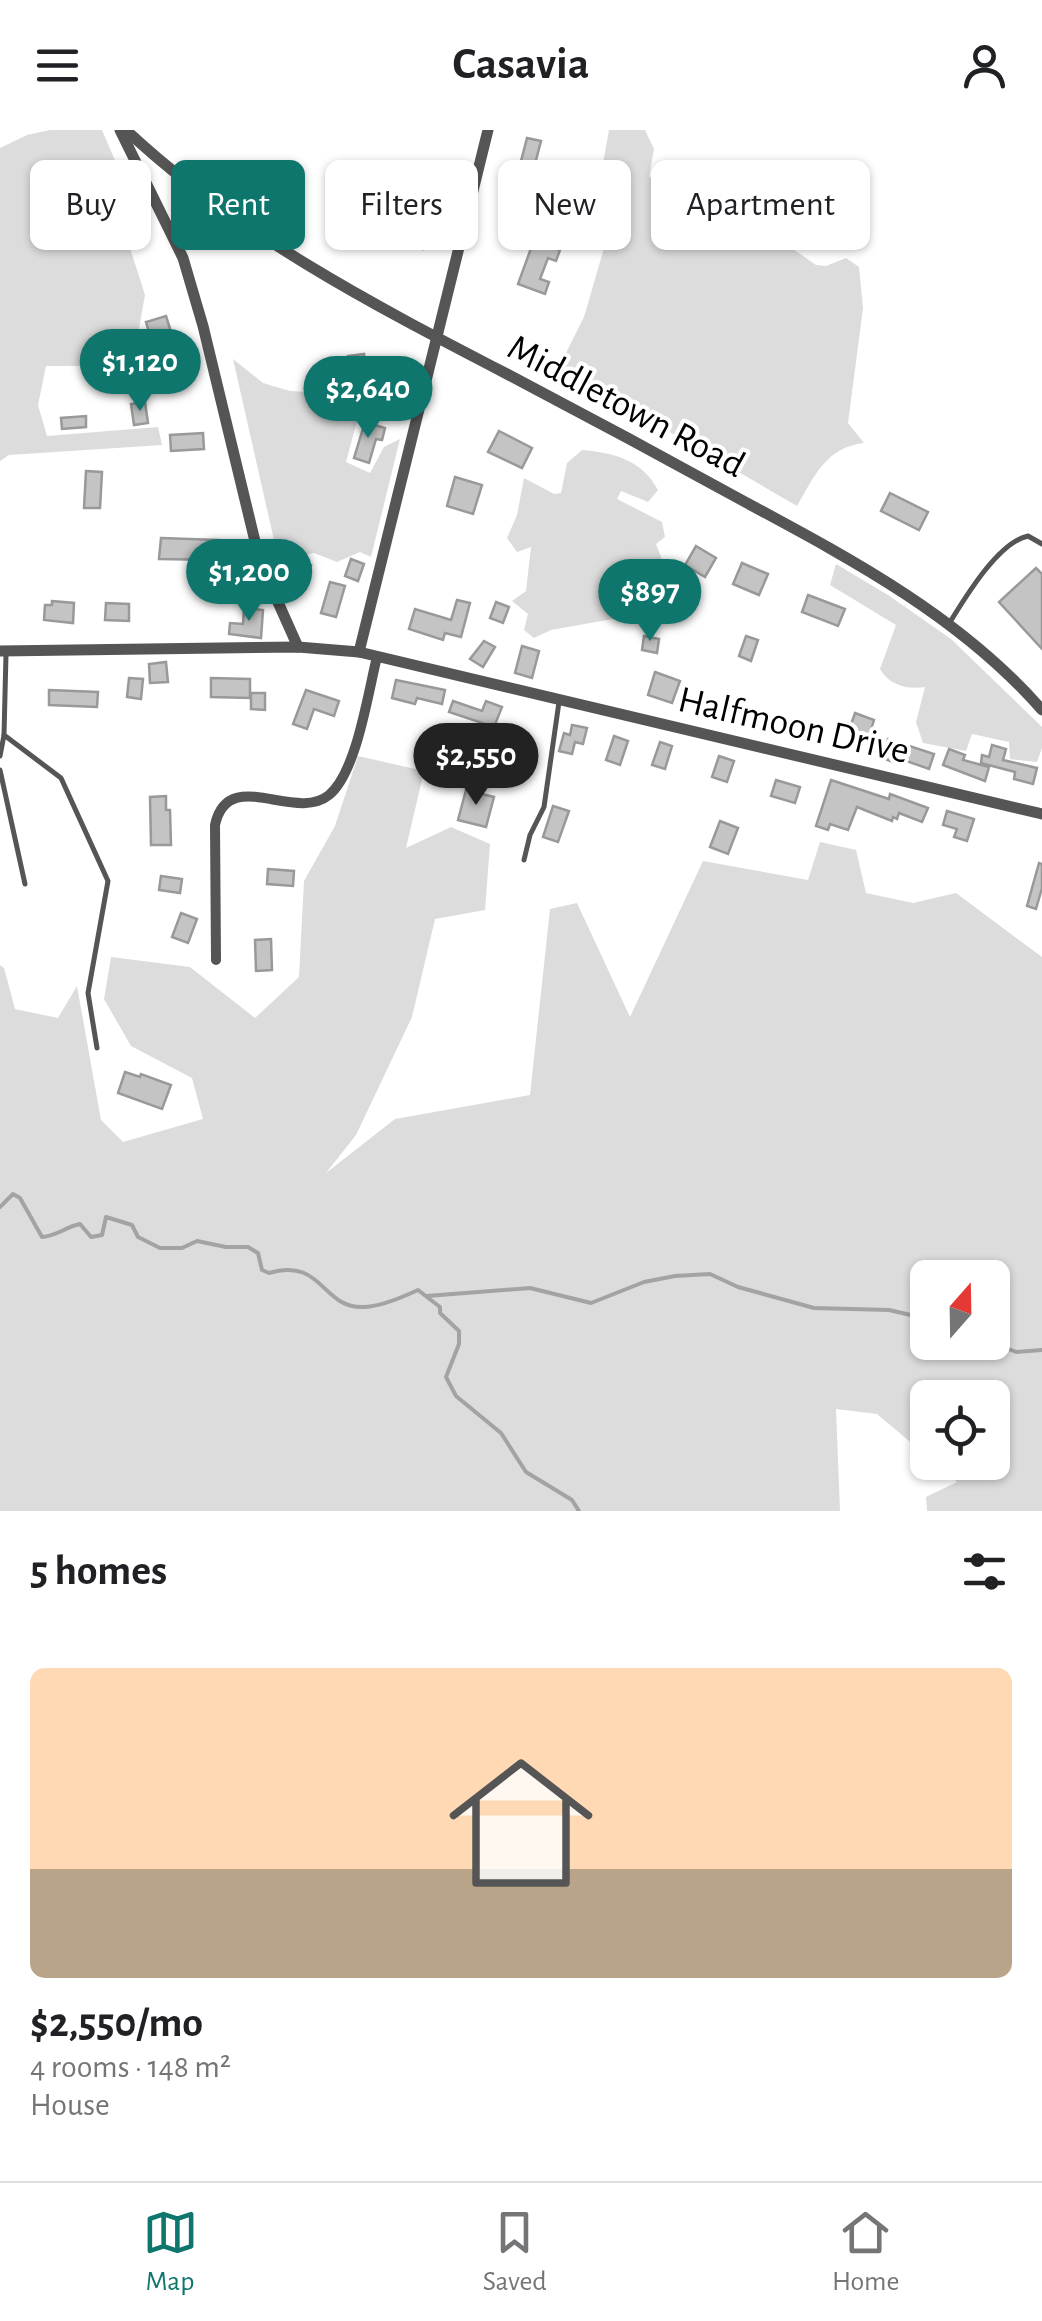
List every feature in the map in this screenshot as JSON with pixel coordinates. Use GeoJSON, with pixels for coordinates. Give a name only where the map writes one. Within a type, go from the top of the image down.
{"type":"FeatureCollection","features":[{"type":"Feature","properties":{"kind":"street","name":"Middletown Road"},"geometry":{"type":"LineString","coordinates":[[123,130],[226,214],[288,254],[849,558],[948,625],[1042,710]]}},
{"type":"Feature","properties":{"kind":"street"},"geometry":{"type":"LineString","coordinates":[[123,130],[183,258],[260,562],[298,648]]}},
{"type":"Feature","properties":{"kind":"street"},"geometry":{"type":"LineString","coordinates":[[359,652],[488,130]]}},
{"type":"Feature","properties":{"kind":"street","name":"Halfmoon Drive"},"geometry":{"type":"LineString","coordinates":[[3,651],[298,648],[359,652],[1042,814]]}},
{"type":"Feature","properties":{"kind":"street"},"geometry":{"type":"LineString","coordinates":[[216,960],[218,813],[224,803],[239,797],[313,802],[332,793],[354,746],[376,657]]}},
{"type":"Feature","properties":{"kind":"lane"},"geometry":{"type":"LineString","coordinates":[[948,625],[979,578],[1015,541],[1028,536],[1042,544]]}},
{"type":"Feature","properties":{"kind":"lane"},"geometry":{"type":"LineString","coordinates":[[0,756],[4,735],[3,651]]}},
{"type":"Feature","properties":{"kind":"lane"},"geometry":{"type":"LineString","coordinates":[[524,860],[530,835],[544,807],[559,699]]}},
{"type":"Feature","properties":{"kind":"lane"},"geometry":{"type":"LineString","coordinates":[[4,735],[61,778],[108,881],[88,993],[98,1048]]}},
{"type":"Feature","properties":{"kind":"lane"},"geometry":{"type":"LineString","coordinates":[[0,770],[17,862],[25,884]]}},
{"type":"Feature","properties":{"kind":"shaded area"},"geometry":{"type":"Polygon","coordinates":[[[50,130],[102,130],[115,160],[30,160],[30,250],[131,250],[145,295],[138,334],[162,374],[104,366],[46,366],[38,405],[47,436],[158,427],[162,445],[9,455],[0,461],[0,148],[27,135],[50,130]]]}},
{"type":"Feature","properties":{"kind":"shaded area"},"geometry":{"type":"Polygon","coordinates":[[[609,130],[645,130],[654,149],[649,177],[651,250],[795,250],[816,265],[826,266],[846,258],[859,267],[863,308],[848,423],[864,443],[831,457],[797,506],[557,371],[584,317],[603,250],[631,250],[631,160],[604,160],[609,130]]]}},
{"type":"Feature","properties":{"kind":"shaded area"},"geometry":{"type":"Polygon","coordinates":[[[233,359],[263,383],[290,391],[364,395],[346,462],[370,473],[384,447],[400,439],[371,557],[360,552],[337,562],[314,553],[279,562],[233,359]]]}},
{"type":"Feature","properties":{"kind":"shaded area"},"geometry":{"type":"Polygon","coordinates":[[[582,450],[606,453],[636,465],[658,490],[648,502],[621,491],[617,499],[662,522],[665,537],[656,544],[669,578],[665,584],[648,580],[632,599],[635,615],[551,630],[534,638],[524,630],[528,614],[512,601],[526,591],[531,547],[517,552],[507,538],[517,515],[524,478],[554,494],[561,493],[567,463],[582,450]]]}},
{"type":"Feature","properties":{"kind":"shaded area"},"geometry":{"type":"Polygon","coordinates":[[[836,564],[951,639],[1042,727],[1037,762],[1010,759],[1009,742],[972,734],[966,751],[923,743],[916,722],[925,687],[899,685],[880,669],[896,625],[830,585],[836,564]]]}},
{"type":"Feature","properties":{"kind":"shaded area"},"geometry":{"type":"Polygon","coordinates":[[[358,756],[424,771],[406,848],[451,827],[490,844],[485,910],[435,919],[412,1017],[356,1135],[326,1173],[395,1119],[530,1095],[550,909],[577,903],[630,1017],[703,861],[808,880],[820,842],[856,850],[866,893],[913,903],[956,893],[1042,957],[1042,1511],[927,1511],[926,1497],[957,1482],[955,1480],[1010,1480],[1010,1380],[910,1380],[910,1442],[877,1414],[836,1409],[840,1511],[0,1511],[0,965],[15,1009],[58,1018],[77,986],[101,1120],[123,1142],[203,1119],[192,1078],[131,1046],[104,999],[111,957],[190,967],[255,1018],[299,977],[304,881],[335,826],[358,756]]]}},
{"type":"Feature","properties":{"kind":"building"},"geometry":{"type":"Polygon","coordinates":[[[527,138],[541,141],[536,160],[521,160],[527,138]]]}},
{"type":"Feature","properties":{"kind":"building"},"geometry":{"type":"Polygon","coordinates":[[[530,250],[560,250],[556,261],[548,258],[540,279],[549,282],[545,294],[518,284],[530,250]]]}},
{"type":"Feature","properties":{"kind":"building"},"geometry":{"type":"Polygon","coordinates":[[[166,316],[172,335],[152,342],[146,322],[166,316]]]}},
{"type":"Feature","properties":{"kind":"building"},"geometry":{"type":"Polygon","coordinates":[[[364,354],[366,374],[350,376],[348,356],[364,354]]]}},
{"type":"Feature","properties":{"kind":"building"},"geometry":{"type":"Polygon","coordinates":[[[145,402],[148,423],[134,425],[131,404],[145,402]]]}},
{"type":"Feature","properties":{"kind":"building"},"geometry":{"type":"Polygon","coordinates":[[[86,416],[86,427],[62,429],[61,418],[86,416]]]}},
{"type":"Feature","properties":{"kind":"building"},"geometry":{"type":"Polygon","coordinates":[[[365,422],[385,428],[382,440],[376,439],[369,463],[354,458],[365,422]]]}},
{"type":"Feature","properties":{"kind":"building"},"geometry":{"type":"Polygon","coordinates":[[[499,431],[532,448],[522,468],[488,452],[499,431]]]}},
{"type":"Feature","properties":{"kind":"building"},"geometry":{"type":"Polygon","coordinates":[[[203,433],[204,449],[171,451],[170,435],[203,433]]]}},
{"type":"Feature","properties":{"kind":"building"},"geometry":{"type":"Polygon","coordinates":[[[86,471],[102,472],[100,508],[84,508],[86,471]]]}},
{"type":"Feature","properties":{"kind":"building"},"geometry":{"type":"Polygon","coordinates":[[[455,477],[482,485],[473,514],[447,506],[455,477]]]}},
{"type":"Feature","properties":{"kind":"building"},"geometry":{"type":"Polygon","coordinates":[[[890,493],[928,512],[919,530],[881,511],[890,493]]]}},
{"type":"Feature","properties":{"kind":"building"},"geometry":{"type":"Polygon","coordinates":[[[161,538],[218,540],[217,560],[159,559],[161,538]]]}},
{"type":"Feature","properties":{"kind":"building"},"geometry":{"type":"Polygon","coordinates":[[[696,546],[716,558],[705,577],[685,565],[696,546]]]}},
{"type":"Feature","properties":{"kind":"building"},"geometry":{"type":"Polygon","coordinates":[[[351,559],[364,564],[358,581],[345,576],[351,559]]]}},
{"type":"Feature","properties":{"kind":"building"},"geometry":{"type":"Polygon","coordinates":[[[297,560],[311,565],[304,590],[289,581],[297,560]]]}},
{"type":"Feature","properties":{"kind":"building"},"geometry":{"type":"Polygon","coordinates":[[[742,563],[768,574],[759,595],[733,584],[742,563]]]}},
{"type":"Feature","properties":{"kind":"building"},"geometry":{"type":"Polygon","coordinates":[[[1036,568],[1042,574],[1042,649],[999,602],[1036,568]]]}},
{"type":"Feature","properties":{"kind":"building"},"geometry":{"type":"Polygon","coordinates":[[[330,582],[345,586],[336,617],[321,613],[330,582]]]}},
{"type":"Feature","properties":{"kind":"building"},"geometry":{"type":"Polygon","coordinates":[[[808,595],[845,609],[838,626],[802,612],[808,595]]]}},
{"type":"Feature","properties":{"kind":"building"},"geometry":{"type":"Polygon","coordinates":[[[457,600],[470,603],[461,637],[445,633],[443,640],[409,629],[415,609],[451,620],[457,600]]]}},
{"type":"Feature","properties":{"kind":"building"},"geometry":{"type":"Polygon","coordinates":[[[52,601],[74,603],[73,623],[44,620],[45,605],[52,605],[52,601]]]}},
{"type":"Feature","properties":{"kind":"building"},"geometry":{"type":"Polygon","coordinates":[[[496,602],[509,607],[503,623],[490,618],[496,602]]]}},
{"type":"Feature","properties":{"kind":"building"},"geometry":{"type":"Polygon","coordinates":[[[106,603],[129,604],[129,621],[105,620],[106,603]]]}},
{"type":"Feature","properties":{"kind":"building"},"geometry":{"type":"Polygon","coordinates":[[[244,608],[263,610],[261,638],[229,634],[230,623],[243,624],[244,608]]]}},
{"type":"Feature","properties":{"kind":"building"},"geometry":{"type":"Polygon","coordinates":[[[644,636],[659,639],[657,653],[642,650],[644,636]]]}},
{"type":"Feature","properties":{"kind":"building"},"geometry":{"type":"Polygon","coordinates":[[[746,636],[758,640],[751,661],[739,656],[746,636]]]}},
{"type":"Feature","properties":{"kind":"building"},"geometry":{"type":"Polygon","coordinates":[[[484,641],[495,647],[483,667],[470,659],[484,641]]]}},
{"type":"Feature","properties":{"kind":"building"},"geometry":{"type":"Polygon","coordinates":[[[522,646],[539,651],[532,678],[515,673],[522,646]]]}},
{"type":"Feature","properties":{"kind":"building"},"geometry":{"type":"Polygon","coordinates":[[[166,662],[168,682],[150,683],[149,664],[166,662]]]}},
{"type":"Feature","properties":{"kind":"building"},"geometry":{"type":"Polygon","coordinates":[[[655,672],[680,681],[672,703],[648,695],[655,672]]]}},
{"type":"Feature","properties":{"kind":"building"},"geometry":{"type":"Polygon","coordinates":[[[129,678],[143,679],[141,699],[127,697],[129,678]]]}},
{"type":"Feature","properties":{"kind":"building"},"geometry":{"type":"Polygon","coordinates":[[[211,678],[250,679],[250,698],[211,697],[211,678]]]}},
{"type":"Feature","properties":{"kind":"building"},"geometry":{"type":"Polygon","coordinates":[[[396,680],[445,690],[442,704],[417,698],[415,704],[392,698],[396,680]]]}},
{"type":"Feature","properties":{"kind":"building"},"geometry":{"type":"Polygon","coordinates":[[[49,690],[98,692],[97,707],[49,705],[49,690]]]}},
{"type":"Feature","properties":{"kind":"building"},"geometry":{"type":"Polygon","coordinates":[[[306,690],[339,701],[334,716],[314,709],[307,729],[293,724],[306,690]]]}},
{"type":"Feature","properties":{"kind":"building"},"geometry":{"type":"Polygon","coordinates":[[[251,693],[265,693],[265,710],[251,709],[251,693]]]}},
{"type":"Feature","properties":{"kind":"building"},"geometry":{"type":"Polygon","coordinates":[[[453,701],[482,711],[486,701],[502,707],[494,727],[449,712],[453,701]]]}},
{"type":"Feature","properties":{"kind":"building"},"geometry":{"type":"Polygon","coordinates":[[[855,713],[874,720],[869,736],[849,730],[855,713]]]}},
{"type":"Feature","properties":{"kind":"building"},"geometry":{"type":"Polygon","coordinates":[[[572,725],[587,728],[583,744],[575,742],[572,754],[559,751],[564,733],[570,735],[572,725]]]}},
{"type":"Feature","properties":{"kind":"building"},"geometry":{"type":"Polygon","coordinates":[[[499,736],[516,741],[506,773],[490,768],[499,736]]]}},
{"type":"Feature","properties":{"kind":"building"},"geometry":{"type":"Polygon","coordinates":[[[614,736],[628,741],[620,765],[606,760],[614,736]]]}},
{"type":"Feature","properties":{"kind":"building"},"geometry":{"type":"Polygon","coordinates":[[[888,739],[934,754],[929,769],[898,758],[896,763],[882,758],[888,739]]]}},
{"type":"Feature","properties":{"kind":"building"},"geometry":{"type":"Polygon","coordinates":[[[660,742],[672,746],[665,769],[652,765],[660,742]]]}},
{"type":"Feature","properties":{"kind":"building"},"geometry":{"type":"Polygon","coordinates":[[[992,745],[1006,749],[1003,760],[1037,768],[1033,784],[1014,779],[1015,772],[981,763],[982,755],[989,757],[992,745]]]}},
{"type":"Feature","properties":{"kind":"building"},"geometry":{"type":"Polygon","coordinates":[[[949,749],[965,755],[963,760],[989,767],[985,781],[943,765],[949,749]]]}},
{"type":"Feature","properties":{"kind":"building"},"geometry":{"type":"Polygon","coordinates":[[[719,756],[734,761],[727,782],[712,777],[719,756]]]}},
{"type":"Feature","properties":{"kind":"building"},"geometry":{"type":"Polygon","coordinates":[[[776,780],[800,787],[795,803],[771,796],[776,780]]]}},
{"type":"Feature","properties":{"kind":"building"},"geometry":{"type":"Polygon","coordinates":[[[831,780],[928,808],[922,822],[899,813],[892,821],[857,807],[848,830],[830,824],[828,830],[816,826],[831,780]]]}},
{"type":"Feature","properties":{"kind":"building"},"geometry":{"type":"Polygon","coordinates":[[[466,790],[494,797],[486,827],[458,820],[466,790]]]}},
{"type":"Feature","properties":{"kind":"building"},"geometry":{"type":"Polygon","coordinates":[[[166,796],[171,845],[151,845],[150,797],[166,796]]]}},
{"type":"Feature","properties":{"kind":"building"},"geometry":{"type":"Polygon","coordinates":[[[553,806],[569,811],[558,842],[543,837],[553,806]]]}},
{"type":"Feature","properties":{"kind":"building"},"geometry":{"type":"Polygon","coordinates":[[[947,811],[974,819],[967,841],[954,837],[957,829],[943,825],[947,811]]]}},
{"type":"Feature","properties":{"kind":"building"},"geometry":{"type":"Polygon","coordinates":[[[720,821],[738,828],[728,854],[710,847],[720,821]]]}},
{"type":"Feature","properties":{"kind":"building"},"geometry":{"type":"Polygon","coordinates":[[[1039,863],[1042,888],[1036,909],[1027,906],[1039,863]]]}},
{"type":"Feature","properties":{"kind":"building"},"geometry":{"type":"Polygon","coordinates":[[[268,869],[294,871],[293,886],[267,884],[268,869]]]}},
{"type":"Feature","properties":{"kind":"building"},"geometry":{"type":"Polygon","coordinates":[[[161,876],[182,879],[180,893],[159,890],[161,876]]]}},
{"type":"Feature","properties":{"kind":"building"},"geometry":{"type":"Polygon","coordinates":[[[181,913],[197,919],[188,943],[172,937],[181,913]]]}},
{"type":"Feature","properties":{"kind":"building"},"geometry":{"type":"Polygon","coordinates":[[[271,939],[272,970],[256,971],[255,940],[271,939]]]}},
{"type":"Feature","properties":{"kind":"building"},"geometry":{"type":"Polygon","coordinates":[[[125,1072],[171,1085],[162,1109],[118,1093],[125,1072]]]}},
{"type":"Feature","properties":{"kind":"waterway"},"geometry":{"type":"LineString","coordinates":[[0,1207],[13,1194],[20,1198],[42,1237],[80,1224],[91,1237],[102,1235],[106,1217],[132,1225],[138,1237],[160,1248],[182,1248],[197,1241],[248,1247],[258,1253],[262,1270],[301,1272],[349,1305],[376,1305],[418,1290],[440,1307],[440,1313],[459,1331],[459,1344],[446,1377],[456,1396],[501,1433],[526,1472],[572,1500],[579,1511]]}},
{"type":"Feature","properties":{"kind":"waterway"},"geometry":{"type":"LineString","coordinates":[[427,1296],[530,1288],[591,1303],[644,1282],[710,1274],[738,1287],[814,1308],[889,1310],[910,1315]]}},
{"type":"Feature","properties":{"kind":"waterway"},"geometry":{"type":"LineString","coordinates":[[1010,1350],[1042,1350]]}}]}
